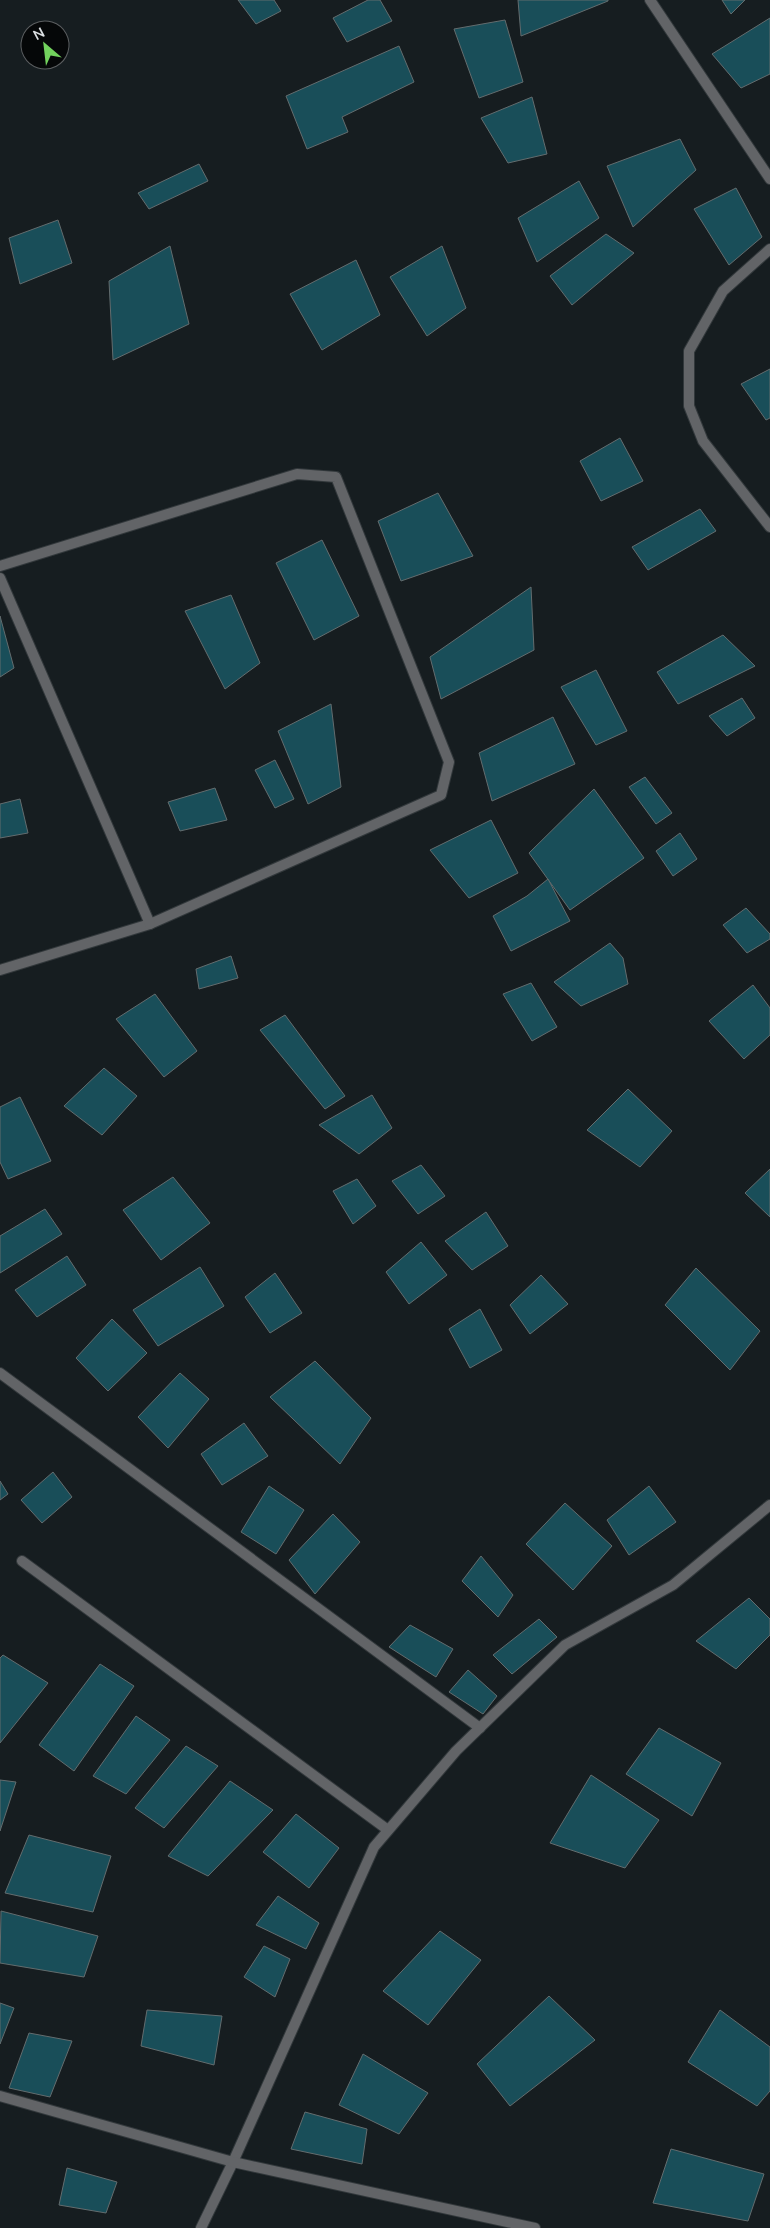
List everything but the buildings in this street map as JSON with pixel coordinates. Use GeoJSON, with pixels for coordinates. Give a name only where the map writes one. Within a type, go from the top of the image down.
{"type":"FeatureCollection","features":[{"type":"Feature","properties":{"kind":"street"},"geometry":{"type":"LineString","coordinates":[[650,0],[770,179]]}},
{"type":"Feature","properties":{"kind":"street"},"geometry":{"type":"LineString","coordinates":[[770,249],[723,291],[689,351],[689,406],[704,441],[770,526]]}},
{"type":"Feature","properties":{"kind":"street"},"geometry":{"type":"LineString","coordinates":[[0,566],[298,474],[336,477],[449,762],[441,795],[150,924],[0,970]]}},
{"type":"Feature","properties":{"kind":"street"},"geometry":{"type":"LineString","coordinates":[[0,578],[150,924]]}},
{"type":"Feature","properties":{"kind":"street"},"geometry":{"type":"LineString","coordinates":[[0,1373],[480,1728]]}},
{"type":"Feature","properties":{"kind":"street"},"geometry":{"type":"LineString","coordinates":[[202,2228],[374,1847],[456,1751],[565,1645],[673,1584],[770,1505]]}},
{"type":"Feature","properties":{"kind":"street"},"geometry":{"type":"LineString","coordinates":[[22,1561],[388,1830]]}},
{"type":"Feature","properties":{"kind":"street"},"geometry":{"type":"LineString","coordinates":[[0,2096],[233,2162],[535,2228]]}}]}
